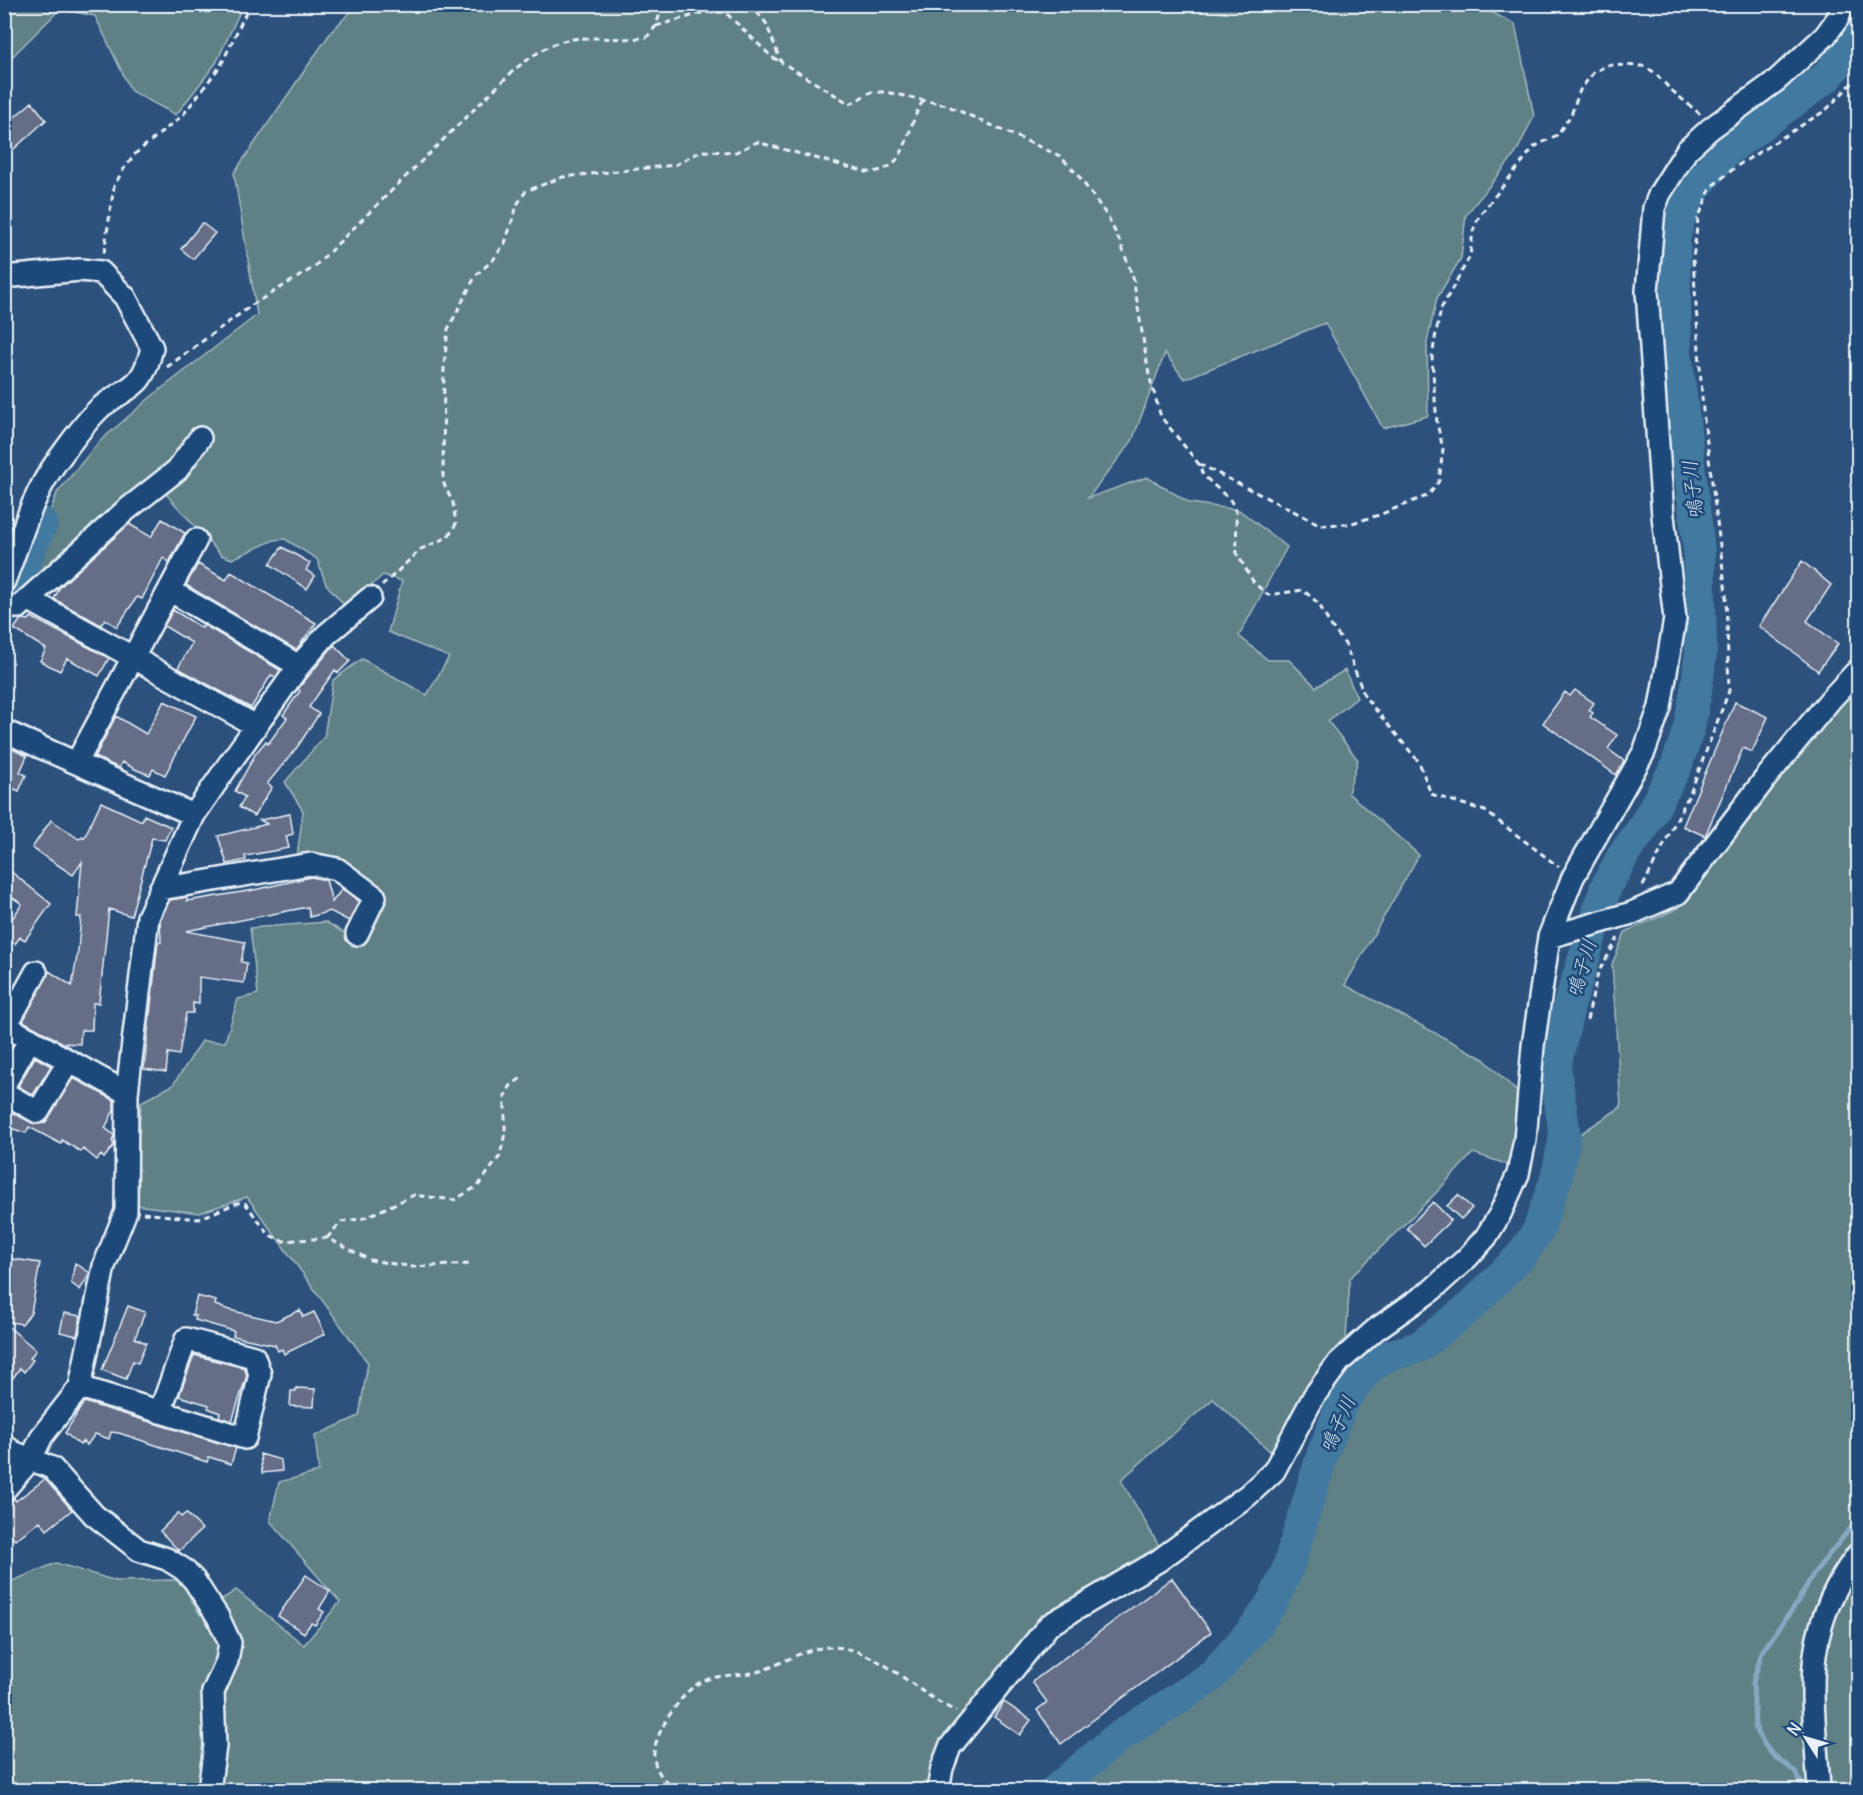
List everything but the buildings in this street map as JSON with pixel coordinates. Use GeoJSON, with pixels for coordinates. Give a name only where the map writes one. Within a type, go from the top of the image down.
{"type":"FeatureCollection","features":[{"type":"Feature","properties":{"kind":"street"},"geometry":{"type":"LineString","coordinates":[[938,1791],[942,1768],[950,1747],[1049,1625],[1158,1561],[1248,1495],[1274,1471],[1314,1396],[1339,1362],[1375,1330],[1432,1290],[1467,1258],[1486,1237],[1518,1174],[1525,1140],[1533,1046],[1549,937],[1573,877],[1644,752],[1660,708],[1675,619],[1664,516],[1647,291],[1650,230],[1654,208],[1674,169],[1688,150],[1710,129],[1777,80],[1825,36],[1838,18],[1843,4]]}},
{"type":"Feature","properties":{"kind":"street"},"geometry":{"type":"LineString","coordinates":[[4,277],[80,270],[101,272],[125,297],[152,348],[148,366],[138,383],[100,408],[55,464],[35,494],[4,581]]}},
{"type":"Feature","properties":{"kind":"street"},"geometry":{"type":"LineString","coordinates":[[200,438],[177,470],[14,605],[131,657],[256,726]]}},
{"type":"Feature","properties":{"kind":"street"},"geometry":{"type":"LineString","coordinates":[[76,762],[196,540]]}},
{"type":"Feature","properties":{"kind":"street"},"geometry":{"type":"LineString","coordinates":[[169,590],[299,666]]}},
{"type":"Feature","properties":{"kind":"street"},"geometry":{"type":"LineString","coordinates":[[4,1490],[31,1460],[42,1436],[80,1387],[104,1266],[126,1211],[128,1094],[148,917],[194,815],[299,666],[326,635],[370,598]]}},
{"type":"Feature","properties":{"kind":"street"},"geometry":{"type":"LineString","coordinates":[[1549,937],[1632,913],[1678,893],[1765,779],[1858,670]]}},
{"type":"Feature","properties":{"kind":"street"},"geometry":{"type":"LineString","coordinates":[[4,731],[194,815]]}},
{"type":"Feature","properties":{"kind":"street"},"geometry":{"type":"LineString","coordinates":[[160,889],[311,864],[337,869],[375,897],[357,934]]}},
{"type":"Feature","properties":{"kind":"street"},"geometry":{"type":"LineString","coordinates":[[36,972],[5,1025],[128,1094]]}},
{"type":"Feature","properties":{"kind":"street"},"geometry":{"type":"LineString","coordinates":[[4,1085],[30,1039]]}},
{"type":"Feature","properties":{"kind":"street"},"geometry":{"type":"LineString","coordinates":[[4,1093],[38,1112],[69,1061]]}},
{"type":"Feature","properties":{"kind":"street"},"geometry":{"type":"LineString","coordinates":[[80,1387],[160,1412],[244,1438],[260,1374],[254,1357],[186,1339],[160,1412]]}},
{"type":"Feature","properties":{"kind":"street"},"geometry":{"type":"LineString","coordinates":[[4,1445],[31,1460],[52,1468],[94,1515],[139,1550],[167,1559],[183,1569],[194,1580],[218,1617],[230,1643],[227,1661],[213,1692],[215,1746],[209,1791]]}},
{"type":"Feature","properties":{"kind":"street"},"geometry":{"type":"LineString","coordinates":[[1819,1791],[1811,1699],[1816,1642],[1836,1587],[1858,1554]]}},
{"type":"Feature","properties":{"kind":"path"},"geometry":{"type":"LineString","coordinates":[[101,272],[114,186],[136,153],[183,115],[221,65],[250,4]]}},
{"type":"Feature","properties":{"kind":"path"},"geometry":{"type":"LineString","coordinates":[[148,366],[165,368],[252,305],[313,268],[507,77],[535,53],[564,41],[629,40],[647,37],[656,26],[663,4]]}},
{"type":"Feature","properties":{"kind":"path"},"geometry":{"type":"LineString","coordinates":[[750,4],[766,23],[782,62]]}},
{"type":"Feature","properties":{"kind":"path"},"geometry":{"type":"LineString","coordinates":[[656,26],[702,13],[725,12],[773,58],[850,104],[872,92],[886,92],[946,105],[1060,156],[1108,217],[1120,242],[1132,277],[1149,375],[1161,417],[1198,463],[1203,475],[1231,501],[1236,512],[1237,554],[1254,583],[1268,595],[1304,590],[1319,604],[1329,623],[1345,644],[1365,697],[1419,762],[1431,795],[1485,811],[1573,877]]}},
{"type":"Feature","properties":{"kind":"path"},"geometry":{"type":"LineString","coordinates":[[1198,463],[1321,525],[1349,524],[1422,500],[1434,489],[1442,473],[1443,449],[1437,423],[1432,357],[1441,309],[1465,268],[1479,216],[1519,164],[1534,147],[1557,135],[1571,115],[1580,90],[1593,73],[1607,65],[1632,64],[1653,72],[1696,109],[1710,129]]}},
{"type":"Feature","properties":{"kind":"path"},"geometry":{"type":"LineString","coordinates":[[1587,1020],[1598,973],[1632,913],[1650,871],[1691,791],[1729,691],[1726,593],[1703,411],[1693,259],[1698,219],[1711,187],[1737,166],[1826,110],[1858,77]]}},
{"type":"Feature","properties":{"kind":"path"},"geometry":{"type":"LineString","coordinates":[[370,598],[421,549],[448,537],[456,524],[453,503],[443,482],[444,366],[448,329],[476,275],[493,260],[505,243],[518,203],[526,191],[563,177],[675,165],[701,151],[736,152],[757,142],[866,172],[880,172],[891,168],[900,157],[916,112],[924,101]]}},
{"type":"Feature","properties":{"kind":"path"},"geometry":{"type":"LineString","coordinates":[[327,1238],[341,1222],[364,1218],[414,1195],[454,1200],[478,1186],[495,1166],[503,1145],[505,1096],[511,1085],[523,1077]]}},
{"type":"Feature","properties":{"kind":"path"},"geometry":{"type":"LineString","coordinates":[[126,1211],[198,1220],[237,1203],[245,1203],[269,1235],[283,1241],[327,1238],[370,1260],[413,1267],[471,1264]]}},
{"type":"Feature","properties":{"kind":"path"},"geometry":{"type":"LineString","coordinates":[[676,1791],[658,1772],[654,1755],[666,1721],[693,1686],[707,1679],[764,1670],[812,1649],[833,1647],[886,1666],[945,1706],[972,1718]]}},
{"type":"Feature","properties":{"kind":"green space"},"geometry":{"type":"Polygon","coordinates":[[[5,4],[243,5],[216,63],[176,115],[131,91],[95,16],[60,9],[5,62],[5,4]]]}},
{"type":"Feature","properties":{"kind":"green space"},"geometry":{"type":"Polygon","coordinates":[[[358,4],[1475,4],[1515,24],[1534,116],[1516,153],[1466,215],[1461,258],[1437,298],[1427,342],[1428,416],[1383,428],[1325,323],[1184,379],[1165,353],[1132,441],[1088,498],[1147,477],[1190,503],[1239,510],[1287,547],[1239,636],[1268,660],[1289,660],[1316,687],[1345,670],[1357,698],[1328,721],[1358,760],[1348,793],[1419,855],[1345,985],[1484,1059],[1522,1097],[1516,1142],[1509,1165],[1473,1153],[1350,1278],[1346,1338],[1301,1404],[1273,1454],[1213,1399],[1121,1480],[1162,1551],[1038,1622],[937,1747],[927,1790],[5,1790],[5,1584],[56,1563],[116,1581],[180,1580],[200,1615],[236,1590],[304,1645],[340,1602],[270,1521],[279,1482],[319,1472],[315,1436],[359,1416],[368,1363],[247,1197],[199,1213],[135,1205],[141,1102],[173,1085],[202,1041],[225,1042],[238,999],[258,994],[250,928],[326,922],[359,942],[386,891],[340,858],[297,857],[303,811],[285,782],[324,737],[333,680],[362,659],[427,695],[449,657],[388,632],[402,581],[383,575],[346,607],[326,584],[317,559],[285,539],[274,540],[232,559],[221,555],[156,483],[35,584],[24,580],[57,493],[99,442],[152,396],[257,315],[234,173],[331,32],[358,4]]]}},
{"type":"Feature","properties":{"kind":"green space"},"geometry":{"type":"Polygon","coordinates":[[[1858,680],[1858,1537],[1826,1582],[1815,1607],[1808,1632],[1802,1684],[1808,1790],[1073,1790],[1118,1752],[1217,1688],[1243,1661],[1283,1607],[1295,1581],[1339,1440],[1350,1415],[1365,1391],[1382,1374],[1428,1355],[1468,1326],[1500,1298],[1539,1252],[1559,1212],[1577,1136],[1621,1107],[1612,964],[1625,932],[1679,908],[1835,703],[1858,680]]]}},
{"type":"Feature","properties":{"kind":"green space"},"geometry":{"type":"Polygon","coordinates":[[[1858,1573],[1858,1790],[1831,1790],[1825,1705],[1827,1653],[1843,1600],[1858,1573]]]}},
{"type":"Feature","properties":{"kind":"waterway","name":"鳴子川"},"geometry":{"type":"LineString","coordinates":[[1056,1790],[1116,1739],[1211,1677],[1257,1625],[1273,1601],[1287,1571],[1322,1456],[1341,1406],[1355,1385],[1370,1368],[1385,1357],[1419,1347],[1469,1308],[1520,1257],[1538,1231],[1557,1176],[1565,1136],[1555,1068],[1569,1006],[1606,887],[1625,852],[1643,828],[1676,767],[1689,728],[1697,685],[1701,652],[1699,550],[1676,352],[1674,241],[1679,219],[1696,187],[1726,151],[1828,76],[1858,35]]}},
{"type":"Feature","properties":{"kind":"waterway"},"geometry":{"type":"LineString","coordinates":[[4,610],[42,523]]}},
{"type":"Feature","properties":{"kind":"waterway"},"geometry":{"type":"LineString","coordinates":[[1802,1790],[1796,1773],[1770,1752],[1755,1726],[1753,1683],[1762,1652],[1798,1601],[1814,1573],[1858,1519]]}}]}
